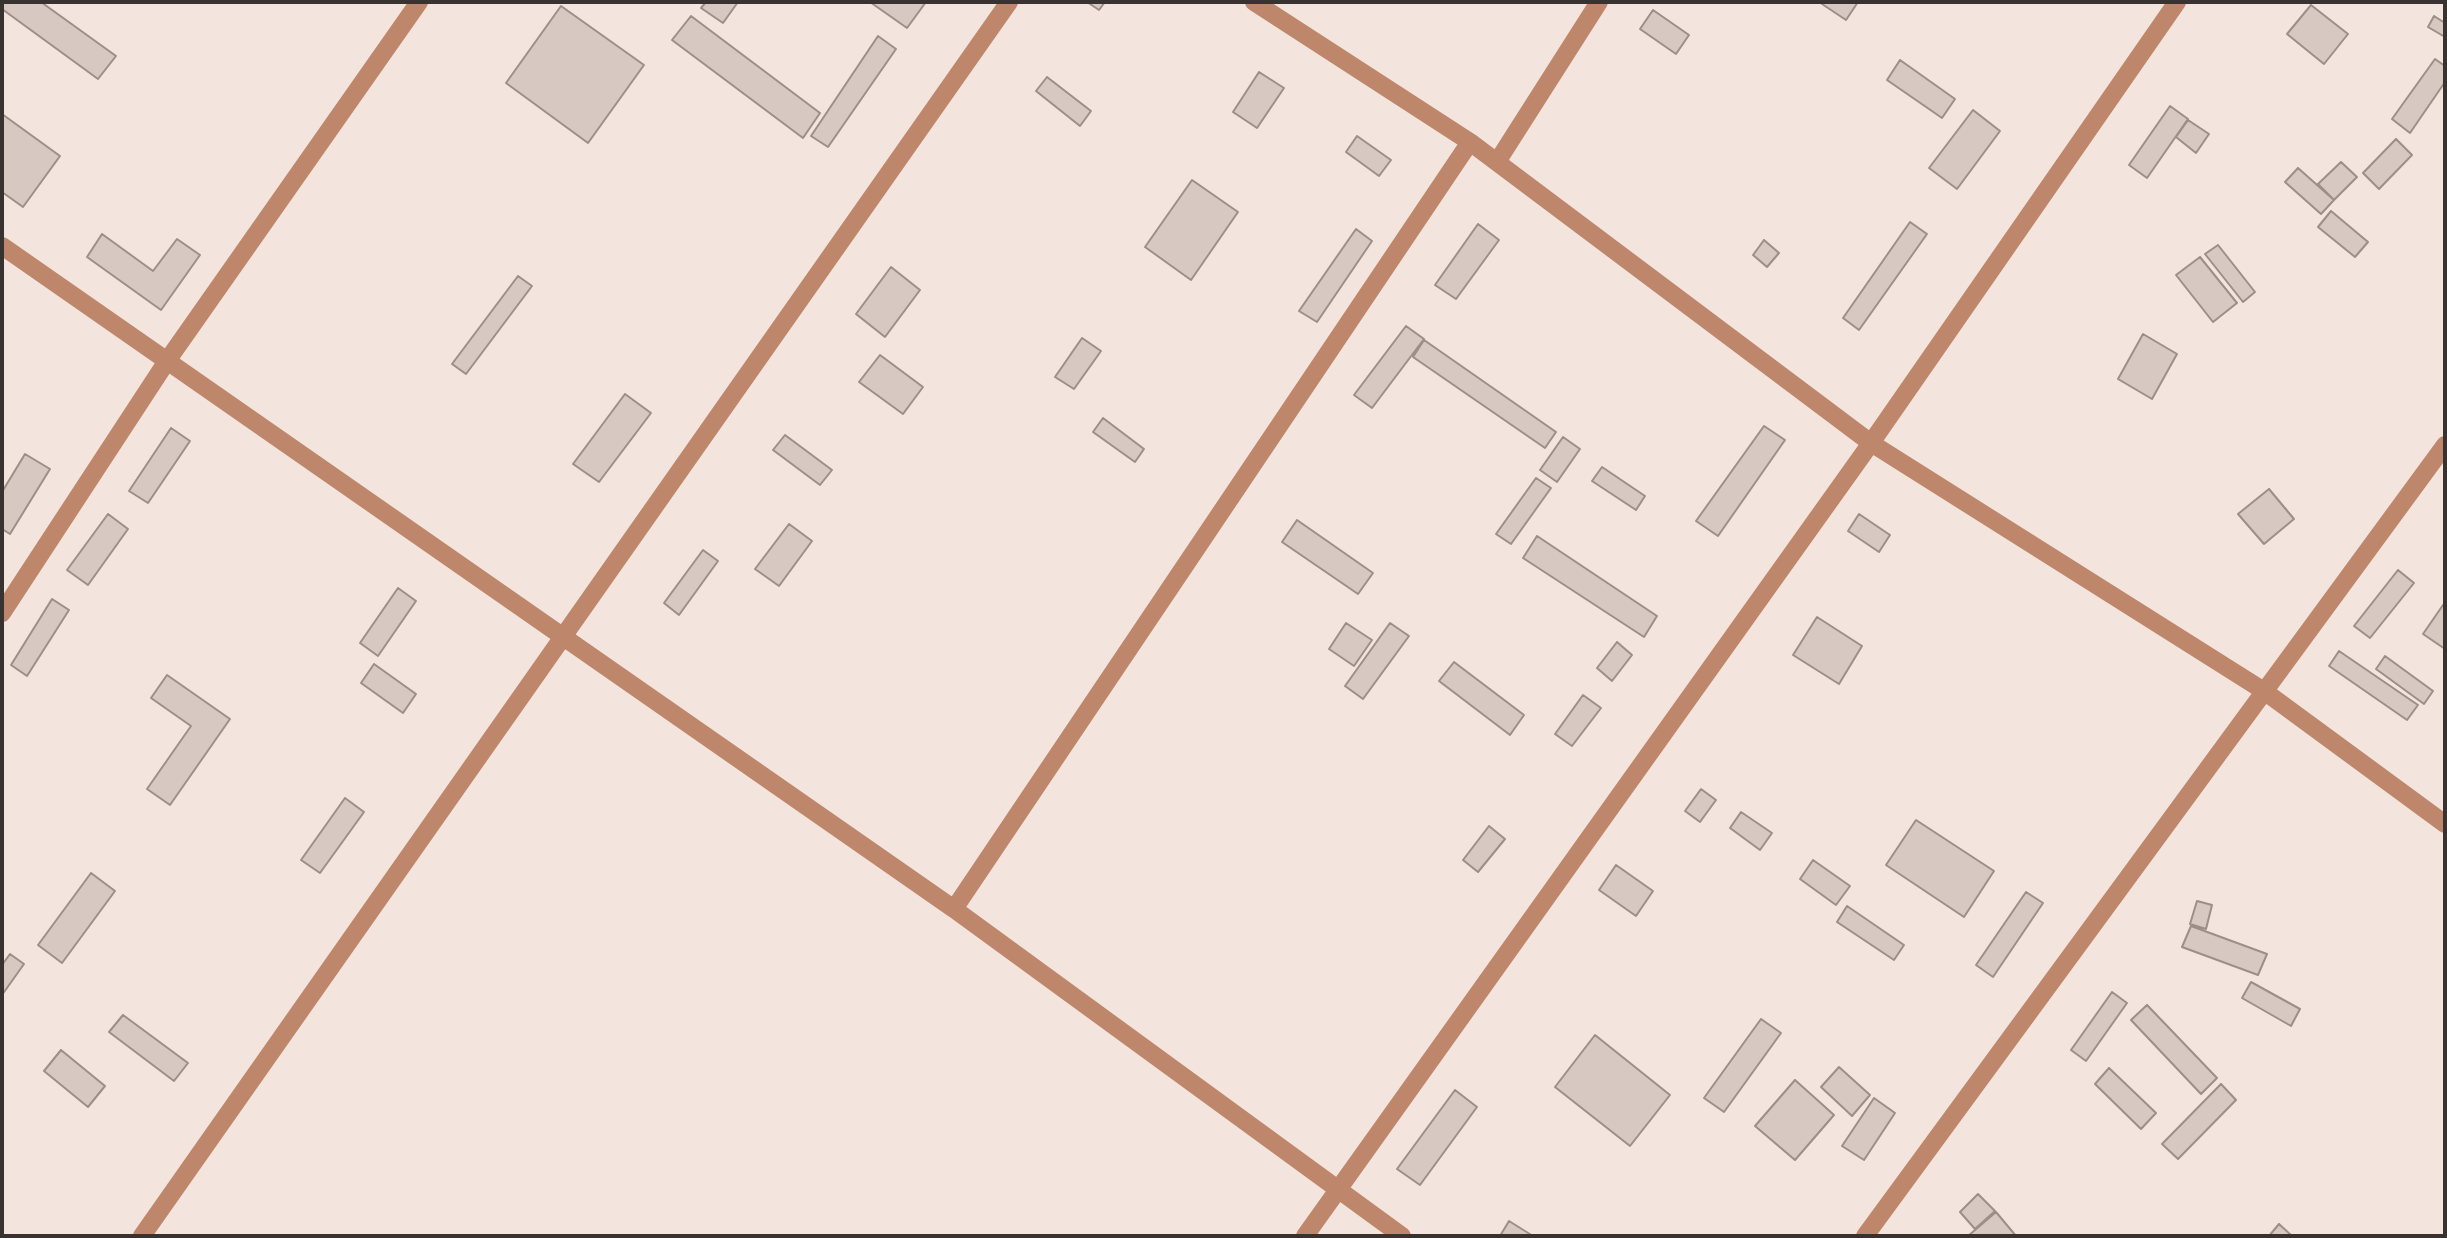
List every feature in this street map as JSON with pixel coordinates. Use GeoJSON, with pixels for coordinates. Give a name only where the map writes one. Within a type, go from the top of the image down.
{"type":"FeatureCollection","features":[{"type":"Feature","properties":{"kind":"street"},"geometry":{"type":"LineString","coordinates":[[2,613],[167,362],[419,2]]}},
{"type":"Feature","properties":{"kind":"street"},"geometry":{"type":"LineString","coordinates":[[142,1236],[565,638],[1009,2]]}},
{"type":"Feature","properties":{"kind":"street"},"geometry":{"type":"LineString","coordinates":[[1254,2],[1497,162],[1871,443],[2264,691],[2445,824]]}},
{"type":"Feature","properties":{"kind":"street"},"geometry":{"type":"LineString","coordinates":[[1497,162],[1599,2]]}},
{"type":"Feature","properties":{"kind":"street"},"geometry":{"type":"LineString","coordinates":[[1305,1236],[1871,443],[2176,2]]}},
{"type":"Feature","properties":{"kind":"street"},"geometry":{"type":"LineString","coordinates":[[954,909],[1469,142]]}},
{"type":"Feature","properties":{"kind":"street"},"geometry":{"type":"LineString","coordinates":[[2,246],[954,909],[1402,1236]]}},
{"type":"Feature","properties":{"kind":"street"},"geometry":{"type":"LineString","coordinates":[[1865,1236],[2445,445]]}},
{"type":"Feature","properties":{"kind":"building"},"geometry":{"type":"Polygon","coordinates":[[[2,2],[41,2],[116,56],[98,79],[2,9],[2,2]]]}},
{"type":"Feature","properties":{"kind":"building"},"geometry":{"type":"Polygon","coordinates":[[[706,2],[738,2],[723,23],[701,8],[706,2]]]}},
{"type":"Feature","properties":{"kind":"building"},"geometry":{"type":"Polygon","coordinates":[[[870,2],[926,2],[907,28],[870,2]]]}},
{"type":"Feature","properties":{"kind":"building"},"geometry":{"type":"Polygon","coordinates":[[[1087,2],[1105,2],[1099,10],[1087,2]]]}},
{"type":"Feature","properties":{"kind":"building"},"geometry":{"type":"Polygon","coordinates":[[[1819,2],[1858,2],[1846,20],[1819,2]]]}},
{"type":"Feature","properties":{"kind":"building"},"geometry":{"type":"Polygon","coordinates":[[[2311,5],[2348,34],[2324,64],[2287,34],[2311,5]]]}},
{"type":"Feature","properties":{"kind":"building"},"geometry":{"type":"Polygon","coordinates":[[[561,6],[644,65],[588,143],[506,83],[561,6]]]}},
{"type":"Feature","properties":{"kind":"building"},"geometry":{"type":"Polygon","coordinates":[[[1653,10],[1689,35],[1676,54],[1640,29],[1653,10]]]}},
{"type":"Feature","properties":{"kind":"building"},"geometry":{"type":"Polygon","coordinates":[[[691,16],[820,113],[803,138],[672,40],[691,16]]]}},
{"type":"Feature","properties":{"kind":"building"},"geometry":{"type":"Polygon","coordinates":[[[2434,16],[2445,23],[2445,37],[2428,27],[2434,16]]]}},
{"type":"Feature","properties":{"kind":"building"},"geometry":{"type":"Polygon","coordinates":[[[878,36],[896,49],[828,147],[811,136],[878,36]]]}},
{"type":"Feature","properties":{"kind":"building"},"geometry":{"type":"Polygon","coordinates":[[[2435,59],[2445,66],[2445,82],[2410,133],[2392,119],[2435,59]]]}},
{"type":"Feature","properties":{"kind":"building"},"geometry":{"type":"Polygon","coordinates":[[[1900,60],[1955,99],[1942,118],[1887,80],[1900,60]]]}},
{"type":"Feature","properties":{"kind":"building"},"geometry":{"type":"Polygon","coordinates":[[[1259,72],[1284,88],[1257,128],[1233,112],[1259,72]]]}},
{"type":"Feature","properties":{"kind":"building"},"geometry":{"type":"Polygon","coordinates":[[[1047,77],[1091,111],[1080,126],[1036,91],[1047,77]]]}},
{"type":"Feature","properties":{"kind":"building"},"geometry":{"type":"Polygon","coordinates":[[[2170,106],[2188,119],[2147,178],[2129,165],[2170,106]]]}},
{"type":"Feature","properties":{"kind":"building"},"geometry":{"type":"Polygon","coordinates":[[[1973,110],[2000,131],[1957,189],[1929,168],[1973,110]]]}},
{"type":"Feature","properties":{"kind":"building"},"geometry":{"type":"Polygon","coordinates":[[[2,114],[60,156],[23,207],[2,192],[2,114]]]}},
{"type":"Feature","properties":{"kind":"building"},"geometry":{"type":"Polygon","coordinates":[[[2188,120],[2209,134],[2196,153],[2176,137],[2188,120]]]}},
{"type":"Feature","properties":{"kind":"building"},"geometry":{"type":"Polygon","coordinates":[[[1357,136],[1391,160],[1379,176],[1346,152],[1357,136]]]}},
{"type":"Feature","properties":{"kind":"building"},"geometry":{"type":"Polygon","coordinates":[[[2396,139],[2412,155],[2379,189],[2363,173],[2396,139]]]}},
{"type":"Feature","properties":{"kind":"building"},"geometry":{"type":"Polygon","coordinates":[[[2341,162],[2357,177],[2334,200],[2318,184],[2341,162]]]}},
{"type":"Feature","properties":{"kind":"building"},"geometry":{"type":"Polygon","coordinates":[[[2298,168],[2334,200],[2321,214],[2285,182],[2298,168]]]}},
{"type":"Feature","properties":{"kind":"building"},"geometry":{"type":"Polygon","coordinates":[[[1192,180],[1238,212],[1191,280],[1145,247],[1192,180]]]}},
{"type":"Feature","properties":{"kind":"building"},"geometry":{"type":"Polygon","coordinates":[[[2331,211],[2368,242],[2355,257],[2318,227],[2331,211]]]}},
{"type":"Feature","properties":{"kind":"building"},"geometry":{"type":"Polygon","coordinates":[[[1910,222],[1927,234],[1859,330],[1843,318],[1910,222]]]}},
{"type":"Feature","properties":{"kind":"building"},"geometry":{"type":"Polygon","coordinates":[[[1478,224],[1499,240],[1456,299],[1435,285],[1478,224]]]}},
{"type":"Feature","properties":{"kind":"building"},"geometry":{"type":"Polygon","coordinates":[[[1356,229],[1372,241],[1317,322],[1299,311],[1356,229]]]}},
{"type":"Feature","properties":{"kind":"building"},"geometry":{"type":"Polygon","coordinates":[[[102,234],[153,271],[177,239],[200,255],[161,310],[87,257],[102,234]]]}},
{"type":"Feature","properties":{"kind":"building"},"geometry":{"type":"Polygon","coordinates":[[[1764,240],[1779,253],[1767,267],[1753,255],[1764,240]]]}},
{"type":"Feature","properties":{"kind":"building"},"geometry":{"type":"Polygon","coordinates":[[[2218,245],[2255,292],[2243,302],[2205,254],[2218,245]]]}},
{"type":"Feature","properties":{"kind":"building"},"geometry":{"type":"Polygon","coordinates":[[[2200,257],[2237,303],[2213,322],[2176,275],[2200,257]]]}},
{"type":"Feature","properties":{"kind":"building"},"geometry":{"type":"Polygon","coordinates":[[[891,267],[920,290],[885,337],[856,314],[891,267]]]}},
{"type":"Feature","properties":{"kind":"building"},"geometry":{"type":"Polygon","coordinates":[[[518,276],[532,286],[466,374],[452,364],[518,276]]]}},
{"type":"Feature","properties":{"kind":"building"},"geometry":{"type":"Polygon","coordinates":[[[1406,326],[1424,339],[1372,408],[1354,395],[1406,326]]]}},
{"type":"Feature","properties":{"kind":"building"},"geometry":{"type":"Polygon","coordinates":[[[2143,334],[2177,354],[2152,399],[2118,379],[2143,334]]]}},
{"type":"Feature","properties":{"kind":"building"},"geometry":{"type":"Polygon","coordinates":[[[1082,338],[1101,351],[1074,389],[1055,377],[1082,338]]]}},
{"type":"Feature","properties":{"kind":"building"},"geometry":{"type":"Polygon","coordinates":[[[1424,340],[1556,432],[1545,448],[1413,357],[1424,340]]]}},
{"type":"Feature","properties":{"kind":"building"},"geometry":{"type":"Polygon","coordinates":[[[880,355],[923,387],[903,414],[859,382],[880,355]]]}},
{"type":"Feature","properties":{"kind":"building"},"geometry":{"type":"Polygon","coordinates":[[[625,394],[651,413],[599,482],[573,464],[625,394]]]}},
{"type":"Feature","properties":{"kind":"building"},"geometry":{"type":"Polygon","coordinates":[[[1103,418],[1144,449],[1135,462],[1093,432],[1103,418]]]}},
{"type":"Feature","properties":{"kind":"building"},"geometry":{"type":"Polygon","coordinates":[[[1764,426],[1785,440],[1718,536],[1696,521],[1764,426]]]}},
{"type":"Feature","properties":{"kind":"building"},"geometry":{"type":"Polygon","coordinates":[[[171,428],[190,441],[148,503],[129,491],[171,428]]]}},
{"type":"Feature","properties":{"kind":"building"},"geometry":{"type":"Polygon","coordinates":[[[785,435],[832,470],[820,485],[773,450],[785,435]]]}},
{"type":"Feature","properties":{"kind":"building"},"geometry":{"type":"Polygon","coordinates":[[[1563,437],[1580,449],[1557,482],[1540,470],[1563,437]]]}},
{"type":"Feature","properties":{"kind":"building"},"geometry":{"type":"Polygon","coordinates":[[[25,454],[50,469],[10,534],[2,529],[2,492],[25,454]]]}},
{"type":"Feature","properties":{"kind":"building"},"geometry":{"type":"Polygon","coordinates":[[[1602,467],[1645,496],[1636,510],[1592,481],[1602,467]]]}},
{"type":"Feature","properties":{"kind":"building"},"geometry":{"type":"Polygon","coordinates":[[[1536,478],[1551,488],[1511,544],[1496,534],[1536,478]]]}},
{"type":"Feature","properties":{"kind":"building"},"geometry":{"type":"Polygon","coordinates":[[[2269,489],[2294,519],[2264,544],[2238,514],[2269,489]]]}},
{"type":"Feature","properties":{"kind":"building"},"geometry":{"type":"Polygon","coordinates":[[[108,514],[128,529],[88,585],[67,570],[108,514]]]}},
{"type":"Feature","properties":{"kind":"building"},"geometry":{"type":"Polygon","coordinates":[[[1859,514],[1890,535],[1879,552],[1848,531],[1859,514]]]}},
{"type":"Feature","properties":{"kind":"building"},"geometry":{"type":"Polygon","coordinates":[[[1297,520],[1373,573],[1358,594],[1282,542],[1297,520]]]}},
{"type":"Feature","properties":{"kind":"building"},"geometry":{"type":"Polygon","coordinates":[[[789,524],[812,541],[779,586],[755,569],[789,524]]]}},
{"type":"Feature","properties":{"kind":"building"},"geometry":{"type":"Polygon","coordinates":[[[1537,536],[1657,616],[1644,637],[1523,558],[1537,536]]]}},
{"type":"Feature","properties":{"kind":"building"},"geometry":{"type":"Polygon","coordinates":[[[703,550],[718,561],[679,615],[664,603],[703,550]]]}},
{"type":"Feature","properties":{"kind":"building"},"geometry":{"type":"Polygon","coordinates":[[[2398,570],[2414,583],[2370,638],[2354,626],[2398,570]]]}},
{"type":"Feature","properties":{"kind":"building"},"geometry":{"type":"Polygon","coordinates":[[[398,588],[416,601],[378,656],[360,643],[398,588]]]}},
{"type":"Feature","properties":{"kind":"building"},"geometry":{"type":"Polygon","coordinates":[[[52,599],[69,610],[27,676],[11,665],[52,599]]]}},
{"type":"Feature","properties":{"kind":"building"},"geometry":{"type":"Polygon","coordinates":[[[2443,605],[2445,606],[2445,649],[2423,634],[2443,605]]]}},
{"type":"Feature","properties":{"kind":"building"},"geometry":{"type":"Polygon","coordinates":[[[1817,617],[1862,646],[1839,684],[1793,655],[1817,617]]]}},
{"type":"Feature","properties":{"kind":"building"},"geometry":{"type":"Polygon","coordinates":[[[1346,623],[1372,640],[1354,666],[1329,649],[1346,623]]]}},
{"type":"Feature","properties":{"kind":"building"},"geometry":{"type":"Polygon","coordinates":[[[1390,623],[1409,636],[1363,699],[1345,686],[1390,623]]]}},
{"type":"Feature","properties":{"kind":"building"},"geometry":{"type":"Polygon","coordinates":[[[1617,642],[1632,655],[1612,681],[1597,668],[1617,642]]]}},
{"type":"Feature","properties":{"kind":"building"},"geometry":{"type":"Polygon","coordinates":[[[2339,651],[2418,705],[2407,720],[2329,666],[2339,651]]]}},
{"type":"Feature","properties":{"kind":"building"},"geometry":{"type":"Polygon","coordinates":[[[2385,656],[2433,691],[2424,704],[2376,669],[2385,656]]]}},
{"type":"Feature","properties":{"kind":"building"},"geometry":{"type":"Polygon","coordinates":[[[1454,662],[1524,715],[1510,735],[1439,681],[1454,662]]]}},
{"type":"Feature","properties":{"kind":"building"},"geometry":{"type":"Polygon","coordinates":[[[374,664],[416,694],[403,713],[361,683],[374,664]]]}},
{"type":"Feature","properties":{"kind":"building"},"geometry":{"type":"Polygon","coordinates":[[[167,675],[230,719],[170,805],[147,789],[191,726],[151,698],[167,675]]]}},
{"type":"Feature","properties":{"kind":"building"},"geometry":{"type":"Polygon","coordinates":[[[1583,695],[1601,708],[1572,746],[1555,734],[1583,695]]]}},
{"type":"Feature","properties":{"kind":"building"},"geometry":{"type":"Polygon","coordinates":[[[1701,789],[1716,800],[1700,822],[1685,811],[1701,789]]]}},
{"type":"Feature","properties":{"kind":"building"},"geometry":{"type":"Polygon","coordinates":[[[345,798],[364,812],[320,873],[301,860],[345,798]]]}},
{"type":"Feature","properties":{"kind":"building"},"geometry":{"type":"Polygon","coordinates":[[[1741,812],[1772,833],[1760,850],[1730,828],[1741,812]]]}},
{"type":"Feature","properties":{"kind":"building"},"geometry":{"type":"Polygon","coordinates":[[[1916,820],[1994,871],[1964,917],[1886,865],[1916,820]]]}},
{"type":"Feature","properties":{"kind":"building"},"geometry":{"type":"Polygon","coordinates":[[[1489,826],[1505,839],[1478,872],[1463,860],[1489,826]]]}},
{"type":"Feature","properties":{"kind":"building"},"geometry":{"type":"Polygon","coordinates":[[[1813,860],[1850,886],[1836,905],[1800,879],[1813,860]]]}},
{"type":"Feature","properties":{"kind":"building"},"geometry":{"type":"Polygon","coordinates":[[[1616,865],[1653,891],[1636,916],[1599,890],[1616,865]]]}},
{"type":"Feature","properties":{"kind":"building"},"geometry":{"type":"Polygon","coordinates":[[[91,873],[115,891],[62,963],[38,945],[91,873]]]}},
{"type":"Feature","properties":{"kind":"building"},"geometry":{"type":"Polygon","coordinates":[[[2026,892],[2043,903],[1993,977],[1976,965],[2026,892]]]}},
{"type":"Feature","properties":{"kind":"building"},"geometry":{"type":"Polygon","coordinates":[[[2197,901],[2212,905],[2206,929],[2190,924],[2197,901]]]}},
{"type":"Feature","properties":{"kind":"building"},"geometry":{"type":"Polygon","coordinates":[[[1847,906],[1904,945],[1894,960],[1837,922],[1847,906]]]}},
{"type":"Feature","properties":{"kind":"building"},"geometry":{"type":"Polygon","coordinates":[[[2191,926],[2267,954],[2258,975],[2182,947],[2191,926]]]}},
{"type":"Feature","properties":{"kind":"building"},"geometry":{"type":"Polygon","coordinates":[[[10,954],[24,964],[2,995],[2,965],[10,954]]]}},
{"type":"Feature","properties":{"kind":"building"},"geometry":{"type":"Polygon","coordinates":[[[2251,982],[2300,1009],[2291,1026],[2242,998],[2251,982]]]}},
{"type":"Feature","properties":{"kind":"building"},"geometry":{"type":"Polygon","coordinates":[[[2112,992],[2127,1003],[2086,1061],[2071,1050],[2112,992]]]}},
{"type":"Feature","properties":{"kind":"building"},"geometry":{"type":"Polygon","coordinates":[[[2147,1005],[2217,1078],[2201,1094],[2131,1020],[2147,1005]]]}},
{"type":"Feature","properties":{"kind":"building"},"geometry":{"type":"Polygon","coordinates":[[[123,1015],[188,1063],[174,1081],[109,1032],[123,1015]]]}},
{"type":"Feature","properties":{"kind":"building"},"geometry":{"type":"Polygon","coordinates":[[[1761,1019],[1781,1033],[1724,1112],[1704,1098],[1761,1019]]]}},
{"type":"Feature","properties":{"kind":"building"},"geometry":{"type":"Polygon","coordinates":[[[1595,1035],[1670,1095],[1630,1146],[1555,1087],[1595,1035]]]}},
{"type":"Feature","properties":{"kind":"building"},"geometry":{"type":"Polygon","coordinates":[[[61,1050],[105,1086],[88,1107],[44,1071],[61,1050]]]}},
{"type":"Feature","properties":{"kind":"building"},"geometry":{"type":"Polygon","coordinates":[[[1839,1067],[1870,1095],[1852,1116],[1821,1087],[1839,1067]]]}},
{"type":"Feature","properties":{"kind":"building"},"geometry":{"type":"Polygon","coordinates":[[[2109,1068],[2156,1113],[2141,1129],[2095,1084],[2109,1068]]]}},
{"type":"Feature","properties":{"kind":"building"},"geometry":{"type":"Polygon","coordinates":[[[1795,1080],[1834,1115],[1795,1160],[1755,1126],[1795,1080]]]}},
{"type":"Feature","properties":{"kind":"building"},"geometry":{"type":"Polygon","coordinates":[[[2221,1084],[2236,1100],[2178,1159],[2162,1144],[2221,1084]]]}},
{"type":"Feature","properties":{"kind":"building"},"geometry":{"type":"Polygon","coordinates":[[[1455,1090],[1477,1107],[1420,1185],[1397,1169],[1455,1090]]]}},
{"type":"Feature","properties":{"kind":"building"},"geometry":{"type":"Polygon","coordinates":[[[1874,1098],[1895,1113],[1864,1160],[1842,1146],[1874,1098]]]}},
{"type":"Feature","properties":{"kind":"building"},"geometry":{"type":"Polygon","coordinates":[[[1978,1194],[1995,1211],[1975,1229],[1960,1212],[1978,1194]]]}},
{"type":"Feature","properties":{"kind":"building"},"geometry":{"type":"Polygon","coordinates":[[[1996,1212],[2016,1236],[1968,1236],[1996,1212]]]}},
{"type":"Feature","properties":{"kind":"building"},"geometry":{"type":"Polygon","coordinates":[[[1509,1221],[1533,1236],[1500,1236],[1509,1221]]]}},
{"type":"Feature","properties":{"kind":"building"},"geometry":{"type":"Polygon","coordinates":[[[2279,1224],[2292,1236],[2269,1236],[2279,1224]]]}}]}
